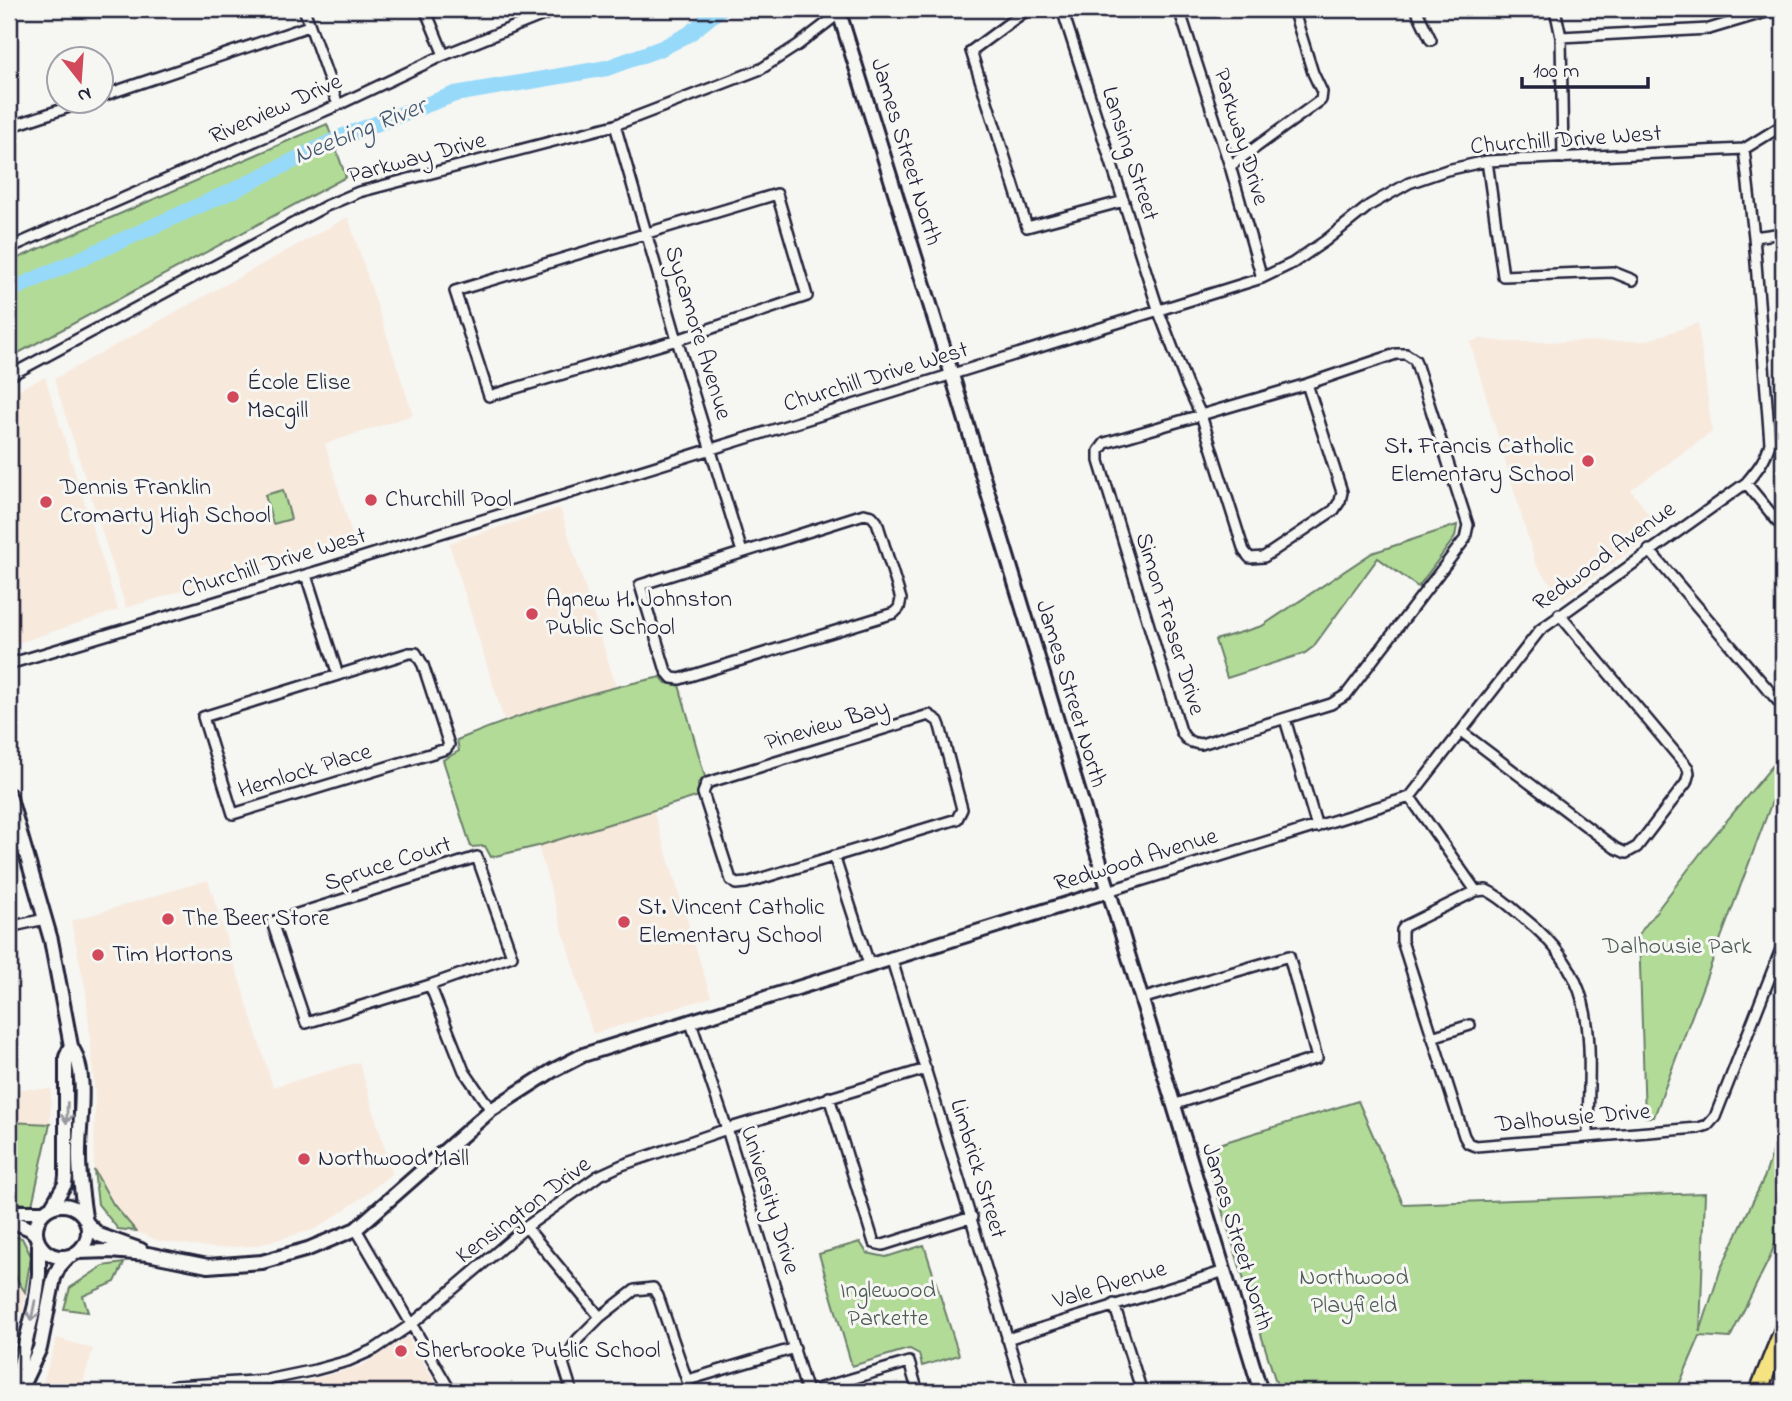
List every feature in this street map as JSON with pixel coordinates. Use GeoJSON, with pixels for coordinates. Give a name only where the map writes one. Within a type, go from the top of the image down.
{"type":"FeatureCollection","features":[{"type":"Feature","properties":{"kind":"highway"},"geometry":{"type":"LineString","coordinates":[[1758,1392],[1783,1330]]}},
{"type":"Feature","properties":{"kind":"highway"},"geometry":{"type":"LineString","coordinates":[[1770,1392],[1783,1360]]}},
{"type":"Feature","properties":{"kind":"street"},"geometry":{"type":"LineString","coordinates":[[304,9],[338,105]]}},
{"type":"Feature","properties":{"kind":"street"},"geometry":{"type":"LineString","coordinates":[[425,9],[444,55]]}},
{"type":"Feature","properties":{"kind":"street","name":"Riverview Drive"},"geometry":{"type":"LineString","coordinates":[[9,248],[338,105],[444,55],[558,9]]}},
{"type":"Feature","properties":{"kind":"street"},"geometry":{"type":"LineString","coordinates":[[1028,9],[971,51],[1027,227],[1124,201]]}},
{"type":"Feature","properties":{"kind":"street","name":"Lansing Street"},"geometry":{"type":"LineString","coordinates":[[1062,9],[1159,312],[1201,415],[1244,551],[1250,558],[1264,557],[1334,510],[1340,501],[1342,492],[1307,384]]}},
{"type":"Feature","properties":{"kind":"street","name":"Parkway Drive"},"geometry":{"type":"LineString","coordinates":[[1179,9],[1230,166],[1262,278]]}},
{"type":"Feature","properties":{"kind":"street"},"geometry":{"type":"LineString","coordinates":[[1230,166],[1321,100],[1322,92],[1313,73],[1293,9]]}},
{"type":"Feature","properties":{"kind":"street"},"geometry":{"type":"LineString","coordinates":[[1416,9],[1431,40]]}},
{"type":"Feature","properties":{"kind":"street"},"geometry":{"type":"LineString","coordinates":[[1555,9],[1561,37],[1563,158]]}},
{"type":"Feature","properties":{"kind":"street"},"geometry":{"type":"LineString","coordinates":[[1561,37],[1709,29],[1776,9]]}},
{"type":"Feature","properties":{"kind":"street","name":"Parkway Drive"},"geometry":{"type":"LineString","coordinates":[[9,376],[326,206],[359,192],[615,125],[761,69],[798,45],[841,10]]}},
{"type":"Feature","properties":{"kind":"street","name":"James Street North"},"geometry":{"type":"LineString","coordinates":[[841,10],[1261,1392]]}},
{"type":"Feature","properties":{"kind":"street"},"geometry":{"type":"LineString","coordinates":[[116,91],[309,26]]}},
{"type":"Feature","properties":{"kind":"street"},"geometry":{"type":"LineString","coordinates":[[9,127],[46,115]]}},
{"type":"Feature","properties":{"kind":"street","name":"Sycamore Avenue"},"geometry":{"type":"LineString","coordinates":[[615,125],[742,552]]}},
{"type":"Feature","properties":{"kind":"street"},"geometry":{"type":"LineString","coordinates":[[1744,149],[1783,125]]}},
{"type":"Feature","properties":{"kind":"street","name":"Churchill Drive West"},"geometry":{"type":"LineString","coordinates":[[9,664],[306,575],[1262,278],[1293,263],[1325,242],[1370,205],[1409,183],[1447,170],[1487,161],[1744,149]]}},
{"type":"Feature","properties":{"kind":"street","name":"Redwood Avenue"},"geometry":{"type":"LineString","coordinates":[[73,1254],[108,1251],[148,1254],[208,1266],[262,1262],[308,1248],[356,1228],[491,1110],[552,1071],[583,1055],[1410,797],[1540,630],[1746,482],[1765,459],[1770,443],[1754,237],[1744,149]]}},
{"type":"Feature","properties":{"kind":"street"},"geometry":{"type":"LineString","coordinates":[[1487,161],[1503,276],[1614,272],[1633,280]]}},
{"type":"Feature","properties":{"kind":"street"},"geometry":{"type":"LineString","coordinates":[[777,194],[807,296],[677,340],[489,396],[455,291],[647,234],[777,194]]}},
{"type":"Feature","properties":{"kind":"street"},"geometry":{"type":"LineString","coordinates":[[1754,237],[1783,233]]}},
{"type":"Feature","properties":{"kind":"street","name":"Simon Fraser Drive"},"geometry":{"type":"LineString","coordinates":[[1396,354],[1413,357],[1468,531],[1465,539],[1346,695],[1331,704],[1201,744],[1184,738],[1099,461],[1099,451],[1105,443],[1201,415],[1396,354]]}},
{"type":"Feature","properties":{"kind":"street"},"geometry":{"type":"LineString","coordinates":[[1746,482],[1783,528]]}},
{"type":"Feature","properties":{"kind":"street"},"geometry":{"type":"LineString","coordinates":[[864,514],[872,516],[877,522],[901,599],[899,608],[894,614],[680,679],[672,678],[666,671],[640,585],[742,552],[864,514]]}},
{"type":"Feature","properties":{"kind":"street"},"geometry":{"type":"LineString","coordinates":[[1650,550],[1783,707]]}},
{"type":"Feature","properties":{"kind":"street"},"geometry":{"type":"LineString","coordinates":[[306,575],[338,676]]}},
{"type":"Feature","properties":{"kind":"street"},"geometry":{"type":"LineString","coordinates":[[1462,732],[1615,848],[1626,853],[1637,847],[1686,783],[1688,768],[1559,614]]}},
{"type":"Feature","properties":{"kind":"street","name":"Hemlock Place"},"geometry":{"type":"LineString","coordinates":[[416,653],[423,665],[449,745],[233,814],[203,717],[338,676],[416,653]]}},
{"type":"Feature","properties":{"kind":"street","name":"Pineview Bay"},"geometry":{"type":"LineString","coordinates":[[925,716],[934,717],[940,726],[961,814],[957,818],[834,856],[736,884],[731,880],[704,788],[713,781],[819,748],[925,716]]}},
{"type":"Feature","properties":{"kind":"street"},"geometry":{"type":"LineString","coordinates":[[1285,719],[1317,827]]}},
{"type":"Feature","properties":{"kind":"street"},"geometry":{"type":"LineString","coordinates":[[9,794],[58,969],[71,1046],[78,1057],[79,1157],[87,1240],[59,1268],[54,1278],[40,1348],[19,1392]]}},
{"type":"Feature","properties":{"kind":"street"},"geometry":{"type":"LineString","coordinates":[[1410,797],[1476,891],[1481,889],[1490,892],[1545,934],[1563,955],[1576,979],[1587,1022],[1588,1137]]}},
{"type":"Feature","properties":{"kind":"street"},"geometry":{"type":"LineString","coordinates":[[834,856],[869,964]]}},
{"type":"Feature","properties":{"kind":"street","name":"Spruce Court"},"geometry":{"type":"LineString","coordinates":[[477,857],[512,956],[430,985],[306,1023],[272,922],[477,857]]}},
{"type":"Feature","properties":{"kind":"street","name":"Dalhousie Drive"},"geometry":{"type":"LineString","coordinates":[[1476,891],[1409,923],[1402,930],[1402,941],[1464,1136],[1468,1143],[1476,1146],[1704,1127],[1712,1122],[1783,944]]}},
{"type":"Feature","properties":{"kind":"street"},"geometry":{"type":"LineString","coordinates":[[9,927],[45,919]]}},
{"type":"Feature","properties":{"kind":"street"},"geometry":{"type":"LineString","coordinates":[[1141,999],[1289,956],[1317,1058],[1173,1105]]}},
{"type":"Feature","properties":{"kind":"street","name":"Limbrick Street"},"geometry":{"type":"LineString","coordinates":[[891,957],[1024,1392]]}},
{"type":"Feature","properties":{"kind":"street"},"geometry":{"type":"LineString","coordinates":[[430,985],[464,1071],[491,1110]]}},
{"type":"Feature","properties":{"kind":"street","name":"University Drive"},"geometry":{"type":"LineString","coordinates":[[690,1020],[727,1129],[807,1392]]}},
{"type":"Feature","properties":{"kind":"street"},"geometry":{"type":"LineString","coordinates":[[1432,1037],[1470,1025]]}},
{"type":"Feature","properties":{"kind":"street"},"geometry":{"type":"LineString","coordinates":[[13,1392],[35,1305],[38,1274],[36,1227],[65,1184],[66,1057],[71,1046]]}},
{"type":"Feature","properties":{"kind":"street","name":"Kensington Drive"},"geometry":{"type":"LineString","coordinates":[[159,1392],[175,1386],[267,1380],[315,1370],[375,1349],[412,1324],[526,1227],[598,1175],[727,1129],[926,1069]]}},
{"type":"Feature","properties":{"kind":"street"},"geometry":{"type":"LineString","coordinates":[[829,1097],[874,1243],[883,1245],[972,1217]]}},
{"type":"Feature","properties":{"kind":"street"},"geometry":{"type":"LineString","coordinates":[[9,1212],[67,1205],[74,1207],[86,1221]]}},
{"type":"Feature","properties":{"kind":"street"},"geometry":{"type":"LineString","coordinates":[[9,1220],[30,1229],[52,1255],[73,1254]]}},
{"type":"Feature","properties":{"kind":"street","name":"Redwood Avenue"},"geometry":{"type":"LineString","coordinates":[[86,1221],[99,1235],[132,1245],[148,1254]]}},
{"type":"Feature","properties":{"kind":"street"},"geometry":{"type":"LineString","coordinates":[[526,1227],[600,1317]]}},
{"type":"Feature","properties":{"kind":"street"},"geometry":{"type":"LineString","coordinates":[[356,1228],[451,1392]]}},
{"type":"Feature","properties":{"kind":"street","name":"Vale Avenue"},"geometry":{"type":"LineString","coordinates":[[1007,1339],[1225,1271]]}},
{"type":"Feature","properties":{"kind":"street"},"geometry":{"type":"LineString","coordinates":[[572,1392],[563,1363],[578,1339],[600,1317],[635,1290],[653,1288],[691,1392]]}},
{"type":"Feature","properties":{"kind":"street"},"geometry":{"type":"LineString","coordinates":[[1114,1304],[1142,1392]]}},
{"type":"Feature","properties":{"kind":"street"},"geometry":{"type":"LineString","coordinates":[[688,1381],[795,1348]]}},
{"type":"Feature","properties":{"kind":"street"},"geometry":{"type":"LineString","coordinates":[[807,1392],[909,1362],[918,1392]]}},
{"type":"Feature","properties":{"kind":"shaded area","name":"École Elise Macgill"},"geometry":{"type":"Polygon","coordinates":[[[348,217],[413,415],[325,444],[353,538],[126,608],[54,379],[348,217]]]}},
{"type":"Feature","properties":{"kind":"shaded area","name":"St. Francis Catholic Elementary School"},"geometry":{"type":"Polygon","coordinates":[[[1698,323],[1712,432],[1631,490],[1660,530],[1563,599],[1536,565],[1470,342],[1481,339],[1506,342],[1645,341],[1698,323]]]}},
{"type":"Feature","properties":{"kind":"shaded area","name":"Dennis Franklin Cromarty High School"},"geometry":{"type":"Polygon","coordinates":[[[45,377],[118,610],[9,646],[9,394],[45,377]]]}},
{"type":"Feature","properties":{"kind":"shaded area","name":"Agnew H. Johnston Public School"},"geometry":{"type":"Polygon","coordinates":[[[560,508],[616,686],[504,720],[449,543],[560,508]]]}},
{"type":"Feature","properties":{"kind":"shaded area","name":"St. Vincent Catholic Elementary School"},"geometry":{"type":"Polygon","coordinates":[[[653,810],[711,997],[593,1034],[538,846],[653,810]]]}},
{"type":"Feature","properties":{"kind":"shaded area"},"geometry":{"type":"Polygon","coordinates":[[[208,880],[273,1087],[359,1062],[392,1173],[363,1197],[316,1229],[254,1246],[215,1248],[159,1241],[136,1231],[113,1204],[94,1170],[95,1096],[86,992],[71,921],[208,880]]]}},
{"type":"Feature","properties":{"kind":"shaded area"},"geometry":{"type":"Polygon","coordinates":[[[9,1089],[51,1089],[50,1124],[9,1122],[9,1089]]]}},
{"type":"Feature","properties":{"kind":"shaded area"},"geometry":{"type":"Polygon","coordinates":[[[9,1267],[25,1292],[23,1313],[9,1309],[9,1267]]]}},
{"type":"Feature","properties":{"kind":"shaded area","name":"Sherbrooke Public School"},"geometry":{"type":"Polygon","coordinates":[[[408,1337],[441,1392],[248,1392],[278,1389],[361,1366],[408,1337]]]}},
{"type":"Feature","properties":{"kind":"shaded area"},"geometry":{"type":"Polygon","coordinates":[[[57,1338],[93,1349],[80,1392],[40,1392],[57,1338]]]}},
{"type":"Feature","properties":{"kind":"green space"},"geometry":{"type":"Polygon","coordinates":[[[327,124],[346,177],[9,358],[9,262],[327,124]]]}},
{"type":"Feature","properties":{"kind":"green space"},"geometry":{"type":"Polygon","coordinates":[[[283,490],[291,519],[273,524],[265,495],[283,490]]]}},
{"type":"Feature","properties":{"kind":"green space"},"geometry":{"type":"Polygon","coordinates":[[[1457,525],[1455,537],[1418,587],[1378,558],[1313,647],[1305,653],[1227,678],[1215,640],[1262,626],[1372,553],[1457,525]]]}},
{"type":"Feature","properties":{"kind":"green space"},"geometry":{"type":"Polygon","coordinates":[[[661,677],[666,683],[679,685],[705,777],[698,783],[699,796],[538,846],[491,857],[485,846],[471,847],[443,760],[459,751],[457,740],[558,704],[661,677]]]}},
{"type":"Feature","properties":{"kind":"green space","name":"Dalhousie Park"},"geometry":{"type":"Polygon","coordinates":[[[1783,753],[1783,772],[1654,1117],[1645,1117],[1639,934],[1709,842],[1783,753]]]}},
{"type":"Feature","properties":{"kind":"green space","name":"Northwood Playfield"},"geometry":{"type":"Polygon","coordinates":[[[1358,1101],[1403,1204],[1705,1193],[1700,1332],[1721,1268],[1764,1178],[1783,1123],[1783,1220],[1770,1257],[1730,1338],[1700,1336],[1676,1392],[1279,1392],[1203,1149],[1358,1101]]]}},
{"type":"Feature","properties":{"kind":"green space"},"geometry":{"type":"Polygon","coordinates":[[[9,1122],[50,1124],[32,1205],[9,1201],[9,1122]]]}},
{"type":"Feature","properties":{"kind":"green space"},"geometry":{"type":"Polygon","coordinates":[[[94,1170],[113,1204],[136,1231],[118,1229],[98,1204],[94,1170]]]}},
{"type":"Feature","properties":{"kind":"green space"},"geometry":{"type":"Polygon","coordinates":[[[9,1235],[22,1238],[31,1256],[25,1292],[9,1267],[9,1235]]]}},
{"type":"Feature","properties":{"kind":"green space","name":"Inglewood Parkette"},"geometry":{"type":"Polygon","coordinates":[[[860,1242],[867,1253],[886,1257],[924,1245],[959,1355],[922,1366],[919,1354],[910,1349],[852,1366],[819,1254],[860,1242]]]}},
{"type":"Feature","properties":{"kind":"green space"},"geometry":{"type":"Polygon","coordinates":[[[124,1263],[115,1282],[83,1296],[88,1312],[64,1309],[70,1288],[103,1266],[124,1263]]]}},
{"type":"Feature","properties":{"kind":"waterway","name":"Neebing River"},"geometry":{"type":"LineString","coordinates":[[9,291],[232,191],[341,137],[455,94],[607,68],[662,48],[689,34],[720,9]]}},
{"type":"Feature","properties":{"kind":"place","name":"École Elise Macgill"},"geometry":{"type":"Point","coordinates":[233,397]}},
{"type":"Feature","properties":{"kind":"place","name":"St. Francis Catholic Elementary School"},"geometry":{"type":"Point","coordinates":[1588,461]}},
{"type":"Feature","properties":{"kind":"place","name":"Churchill Pool"},"geometry":{"type":"Point","coordinates":[371,500]}},
{"type":"Feature","properties":{"kind":"place","name":"Dennis Franklin Cromarty High School"},"geometry":{"type":"Point","coordinates":[46,502]}},
{"type":"Feature","properties":{"kind":"place","name":"Agnew H. Johnston Public School"},"geometry":{"type":"Point","coordinates":[532,614]}},
{"type":"Feature","properties":{"kind":"place","name":"The Beer Store"},"geometry":{"type":"Point","coordinates":[168,919]}},
{"type":"Feature","properties":{"kind":"place","name":"St. Vincent Catholic Elementary School"},"geometry":{"type":"Point","coordinates":[624,922]}},
{"type":"Feature","properties":{"kind":"place","name":"Tim Hortons"},"geometry":{"type":"Point","coordinates":[98,955]}},
{"type":"Feature","properties":{"kind":"place","name":"Northwood Mall"},"geometry":{"type":"Point","coordinates":[304,1159]}},
{"type":"Feature","properties":{"kind":"place","name":"Sherbrooke Public School"},"geometry":{"type":"Point","coordinates":[401,1351]}}]}
